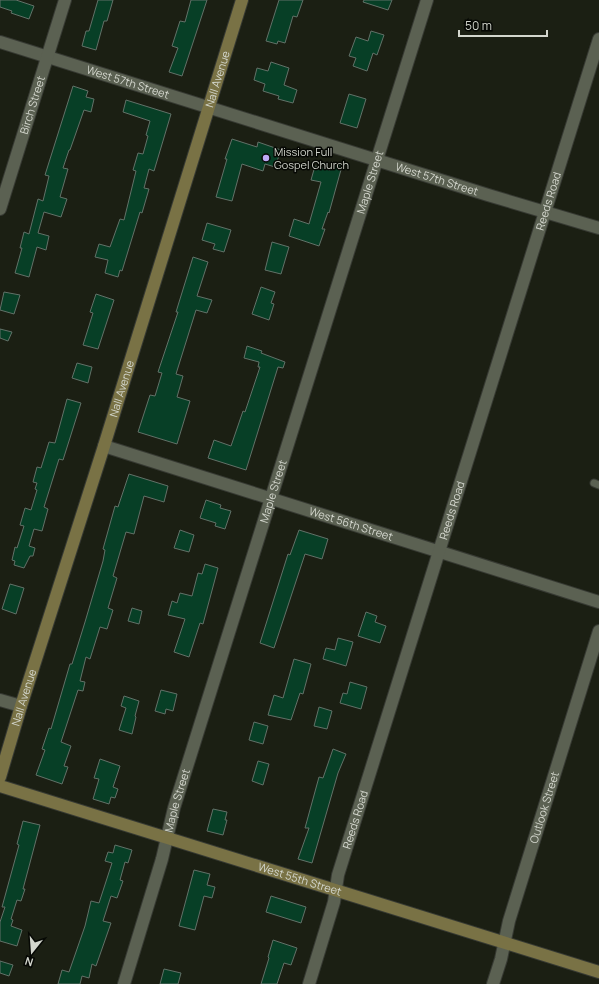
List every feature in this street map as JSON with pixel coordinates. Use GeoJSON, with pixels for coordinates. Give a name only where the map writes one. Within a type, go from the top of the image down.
{"type":"FeatureCollection","features":[{"type":"Feature","properties":{"kind":"street","name":"Birch Street"},"geometry":{"type":"LineString","coordinates":[[0,209],[65,0]]}},
{"type":"Feature","properties":{"kind":"street","name":"Nall Avenue"},"geometry":{"type":"LineString","coordinates":[[0,777],[242,0]]}},
{"type":"Feature","properties":{"kind":"street","name":"Maple Street"},"geometry":{"type":"LineString","coordinates":[[124,984],[177,800],[427,0]]}},
{"type":"Feature","properties":{"kind":"street","name":"Reeds Road"},"geometry":{"type":"LineString","coordinates":[[309,984],[334,902],[343,860],[599,39]]}},
{"type":"Feature","properties":{"kind":"street","name":"West 57th Street"},"geometry":{"type":"LineString","coordinates":[[0,42],[599,228]]}},
{"type":"Feature","properties":{"kind":"street","name":"West 56th Street"},"geometry":{"type":"LineString","coordinates":[[104,446],[599,602]]}},
{"type":"Feature","properties":{"kind":"street","name":"Outlook Street"},"geometry":{"type":"LineString","coordinates":[[493,984],[509,921],[599,631]]}},
{"type":"Feature","properties":{"kind":"street"},"geometry":{"type":"LineString","coordinates":[[0,700],[21,706]]}},
{"type":"Feature","properties":{"kind":"street","name":"West 55th Street"},"geometry":{"type":"LineString","coordinates":[[0,786],[599,972]]}},
{"type":"Feature","properties":{"kind":"building"},"geometry":{"type":"Polygon","coordinates":[[[0,0],[16,0],[34,6],[29,19],[11,13],[12,11],[0,7],[0,0]]]}},
{"type":"Feature","properties":{"kind":"building"},"geometry":{"type":"Polygon","coordinates":[[[98,0],[113,0],[107,21],[104,21],[96,50],[82,46],[86,31],[89,31],[98,0]]]}},
{"type":"Feature","properties":{"kind":"building"},"geometry":{"type":"Polygon","coordinates":[[[191,0],[207,0],[182,76],[169,72],[178,48],[172,46],[180,21],[185,22],[191,0]]]}},
{"type":"Feature","properties":{"kind":"building"},"geometry":{"type":"Polygon","coordinates":[[[279,0],[303,0],[297,17],[293,16],[285,43],[278,41],[277,44],[266,41],[279,0]]]}},
{"type":"Feature","properties":{"kind":"building"},"geometry":{"type":"Polygon","coordinates":[[[364,0],[392,0],[388,10],[363,2],[364,0]]]}},
{"type":"Feature","properties":{"kind":"building"},"geometry":{"type":"Polygon","coordinates":[[[371,31],[384,35],[377,55],[373,53],[367,71],[353,66],[356,58],[349,56],[356,37],[368,41],[371,31]]]}},
{"type":"Feature","properties":{"kind":"building"},"geometry":{"type":"Polygon","coordinates":[[[271,62],[289,68],[284,85],[297,90],[293,103],[278,99],[279,96],[263,91],[265,84],[254,80],[257,68],[268,71],[271,62]]]}},
{"type":"Feature","properties":{"kind":"building"},"geometry":{"type":"Polygon","coordinates":[[[73,86],[88,91],[86,97],[94,99],[91,112],[84,110],[63,168],[68,169],[60,197],[67,199],[61,217],[44,212],[38,233],[49,236],[46,250],[37,247],[29,277],[15,273],[22,248],[20,248],[24,232],[29,234],[38,199],[43,201],[49,176],[45,175],[73,86]]]}},
{"type":"Feature","properties":{"kind":"building"},"geometry":{"type":"Polygon","coordinates":[[[349,94],[366,99],[357,128],[340,123],[349,94]]]}},
{"type":"Feature","properties":{"kind":"building"},"geometry":{"type":"Polygon","coordinates":[[[126,100],[171,114],[154,171],[149,169],[144,188],[149,189],[142,213],[140,212],[122,271],[120,270],[118,277],[105,273],[108,260],[95,257],[99,244],[110,247],[120,219],[124,220],[136,171],[133,170],[138,153],[143,154],[150,121],[123,112],[126,100]]]}},
{"type":"Feature","properties":{"kind":"building"},"geometry":{"type":"Polygon","coordinates":[[[232,139],[257,147],[258,142],[281,150],[275,167],[265,164],[263,171],[242,164],[232,201],[216,197],[227,159],[225,159],[232,139]]]}},
{"type":"Feature","properties":{"kind":"building"},"geometry":{"type":"Polygon","coordinates":[[[332,162],[342,166],[329,213],[328,212],[322,229],[325,229],[319,246],[289,236],[294,219],[309,224],[321,182],[311,180],[315,166],[330,170],[332,162]]]}},
{"type":"Feature","properties":{"kind":"building"},"geometry":{"type":"Polygon","coordinates":[[[207,223],[231,230],[224,252],[213,249],[215,244],[202,240],[207,223]]]}},
{"type":"Feature","properties":{"kind":"building"},"geometry":{"type":"Polygon","coordinates":[[[272,242],[289,247],[281,274],[265,270],[272,242]]]}},
{"type":"Feature","properties":{"kind":"building"},"geometry":{"type":"Polygon","coordinates":[[[193,257],[208,262],[197,296],[212,300],[207,313],[196,310],[176,374],[183,376],[177,397],[190,401],[177,444],[138,432],[150,395],[155,396],[162,373],[158,372],[178,312],[176,312],[193,257]]]}},
{"type":"Feature","properties":{"kind":"building"},"geometry":{"type":"Polygon","coordinates":[[[261,287],[275,292],[271,303],[274,304],[269,320],[252,314],[261,287]]]}},
{"type":"Feature","properties":{"kind":"building"},"geometry":{"type":"Polygon","coordinates":[[[4,292],[20,295],[14,314],[0,310],[4,292]]]}},
{"type":"Feature","properties":{"kind":"building"},"geometry":{"type":"Polygon","coordinates":[[[96,294],[114,300],[98,349],[83,345],[93,313],[90,312],[96,294]]]}},
{"type":"Feature","properties":{"kind":"building"},"geometry":{"type":"Polygon","coordinates":[[[0,329],[12,332],[8,341],[0,338],[0,329]]]}},
{"type":"Feature","properties":{"kind":"building"},"geometry":{"type":"Polygon","coordinates":[[[247,346],[262,351],[261,353],[285,362],[283,368],[278,367],[246,470],[208,458],[214,440],[231,446],[243,411],[245,412],[260,367],[258,367],[259,362],[244,358],[247,346]]]}},
{"type":"Feature","properties":{"kind":"building"},"geometry":{"type":"Polygon","coordinates":[[[77,363],[92,367],[88,383],[72,378],[77,363]]]}},
{"type":"Feature","properties":{"kind":"building"},"geometry":{"type":"Polygon","coordinates":[[[67,399],[81,403],[63,460],[59,459],[44,507],[48,509],[42,531],[34,529],[29,546],[35,548],[33,556],[30,556],[24,568],[14,565],[15,561],[12,560],[15,547],[17,548],[24,526],[20,525],[25,508],[31,510],[37,490],[35,489],[37,483],[33,482],[37,467],[41,468],[49,442],[55,443],[67,399]]]}},
{"type":"Feature","properties":{"kind":"building"},"geometry":{"type":"Polygon","coordinates":[[[129,474],[168,486],[164,502],[144,496],[134,534],[126,532],[113,576],[117,578],[108,608],[113,610],[107,629],[100,627],[90,659],[86,657],[80,681],[85,682],[83,691],[78,690],[61,742],[71,746],[64,766],[68,767],[62,784],[36,775],[45,750],[42,749],[49,728],[51,729],[103,561],[105,550],[103,549],[115,506],[118,507],[129,474]]]}},
{"type":"Feature","properties":{"kind":"building"},"geometry":{"type":"Polygon","coordinates":[[[206,500],[221,505],[220,508],[231,511],[225,529],[215,526],[216,523],[200,518],[206,500]]]}},
{"type":"Feature","properties":{"kind":"building"},"geometry":{"type":"Polygon","coordinates":[[[180,530],[194,535],[189,552],[174,548],[180,530]]]}},
{"type":"Feature","properties":{"kind":"building"},"geometry":{"type":"Polygon","coordinates":[[[299,530],[328,539],[322,559],[305,554],[274,648],[260,643],[288,554],[290,555],[299,530]]]}},
{"type":"Feature","properties":{"kind":"building"},"geometry":{"type":"Polygon","coordinates":[[[205,564],[218,568],[203,624],[200,623],[189,657],[174,652],[185,619],[168,615],[172,601],[177,603],[180,593],[192,596],[198,573],[202,574],[205,564]]]}},
{"type":"Feature","properties":{"kind":"building"},"geometry":{"type":"Polygon","coordinates":[[[10,584],[24,588],[16,614],[2,609],[10,584]]]}},
{"type":"Feature","properties":{"kind":"building"},"geometry":{"type":"Polygon","coordinates":[[[132,608],[142,611],[139,624],[128,621],[132,608]]]}},
{"type":"Feature","properties":{"kind":"building"},"geometry":{"type":"Polygon","coordinates":[[[366,612],[377,616],[375,622],[386,626],[380,643],[358,636],[366,612]]]}},
{"type":"Feature","properties":{"kind":"building"},"geometry":{"type":"Polygon","coordinates":[[[338,638],[353,642],[346,666],[323,659],[326,648],[335,650],[338,638]]]}},
{"type":"Feature","properties":{"kind":"building"},"geometry":{"type":"Polygon","coordinates":[[[294,659],[311,664],[303,694],[300,693],[291,720],[268,715],[274,695],[283,698],[294,659]]]}},
{"type":"Feature","properties":{"kind":"building"},"geometry":{"type":"Polygon","coordinates":[[[350,682],[367,687],[361,709],[340,703],[343,693],[347,694],[350,682]]]}},
{"type":"Feature","properties":{"kind":"building"},"geometry":{"type":"Polygon","coordinates":[[[161,690],[177,694],[173,711],[166,709],[165,714],[155,711],[161,690]]]}},
{"type":"Feature","properties":{"kind":"building"},"geometry":{"type":"Polygon","coordinates":[[[124,696],[139,701],[132,734],[119,730],[126,708],[121,706],[124,696]]]}},
{"type":"Feature","properties":{"kind":"building"},"geometry":{"type":"Polygon","coordinates":[[[319,707],[332,711],[327,729],[314,726],[319,707]]]}},
{"type":"Feature","properties":{"kind":"building"},"geometry":{"type":"Polygon","coordinates":[[[254,722],[268,726],[263,744],[249,740],[254,722]]]}},
{"type":"Feature","properties":{"kind":"building"},"geometry":{"type":"Polygon","coordinates":[[[333,749],[346,754],[338,773],[312,863],[298,859],[309,828],[305,828],[319,777],[323,778],[333,749]]]}},
{"type":"Feature","properties":{"kind":"building"},"geometry":{"type":"Polygon","coordinates":[[[100,759],[120,766],[113,787],[118,789],[115,798],[111,797],[109,804],[93,799],[99,779],[94,778],[100,759]]]}},
{"type":"Feature","properties":{"kind":"building"},"geometry":{"type":"Polygon","coordinates":[[[258,761],[269,764],[263,785],[252,781],[258,761]]]}},
{"type":"Feature","properties":{"kind":"building"},"geometry":{"type":"Polygon","coordinates":[[[213,809],[227,812],[225,820],[227,820],[223,835],[207,831],[213,809]]]}},
{"type":"Feature","properties":{"kind":"building"},"geometry":{"type":"Polygon","coordinates":[[[23,821],[40,825],[23,889],[25,889],[21,901],[17,900],[11,919],[13,920],[11,926],[22,930],[17,946],[0,941],[0,922],[5,907],[2,907],[19,845],[17,844],[23,821]]]}},
{"type":"Feature","properties":{"kind":"building"},"geometry":{"type":"Polygon","coordinates":[[[115,845],[132,850],[128,863],[125,862],[120,880],[123,881],[117,898],[111,896],[103,921],[111,923],[96,966],[92,964],[89,978],[82,976],[80,984],[58,984],[62,970],[69,972],[85,926],[91,901],[99,903],[112,863],[105,861],[108,852],[113,853],[115,845]]]}},
{"type":"Feature","properties":{"kind":"building"},"geometry":{"type":"Polygon","coordinates":[[[194,870],[210,874],[207,885],[215,887],[212,898],[204,896],[195,930],[179,926],[194,870]]]}},
{"type":"Feature","properties":{"kind":"building"},"geometry":{"type":"Polygon","coordinates":[[[271,896],[306,907],[301,923],[266,912],[271,896]]]}},
{"type":"Feature","properties":{"kind":"building"},"geometry":{"type":"Polygon","coordinates":[[[273,940],[297,948],[291,965],[284,963],[277,984],[261,984],[269,958],[273,940]]]}},
{"type":"Feature","properties":{"kind":"building"},"geometry":{"type":"Polygon","coordinates":[[[0,961],[13,965],[9,976],[0,973],[0,961]]]}},
{"type":"Feature","properties":{"kind":"building"},"geometry":{"type":"Polygon","coordinates":[[[164,969],[181,973],[178,984],[160,984],[164,969]]]}},
{"type":"Feature","properties":{"kind":"place","name":"Mission Full Gospel Church"},"geometry":{"type":"Point","coordinates":[266,158]}}]}
